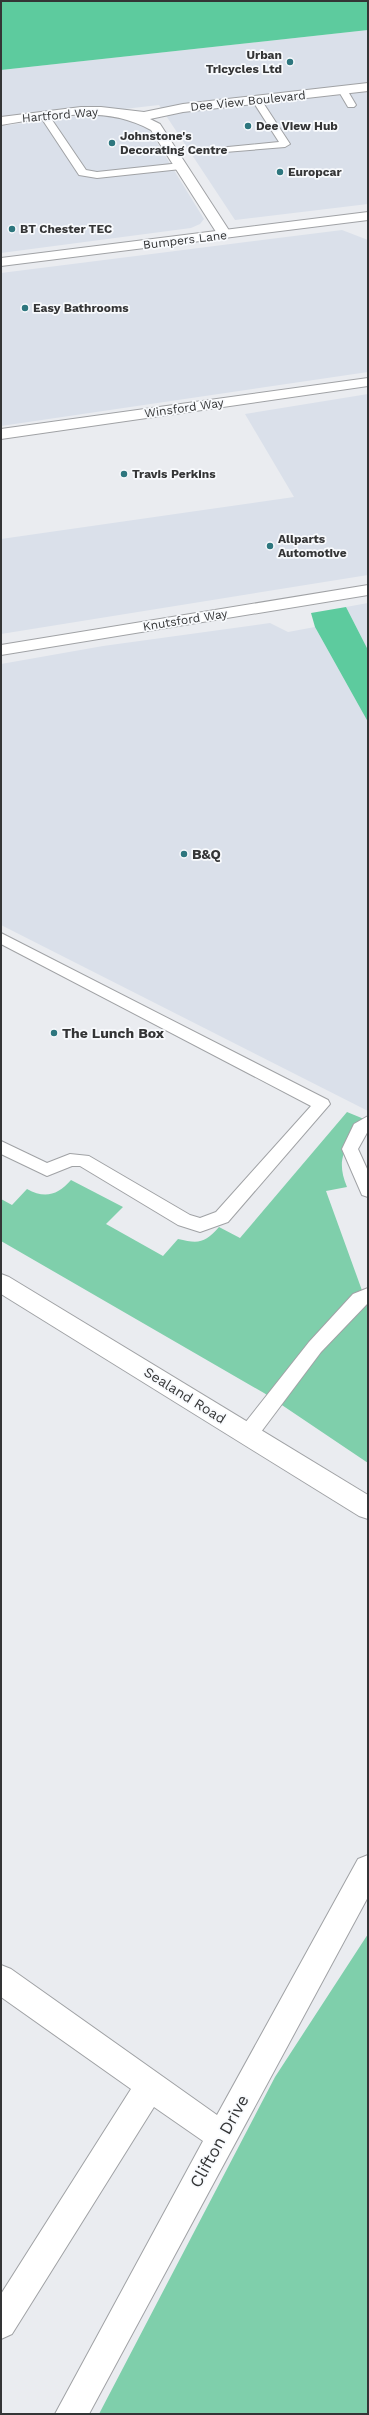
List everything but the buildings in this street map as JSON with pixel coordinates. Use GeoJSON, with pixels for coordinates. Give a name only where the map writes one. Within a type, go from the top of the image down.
{"type":"FeatureCollection","features":[{"type":"Feature","properties":{"kind":"street","name":"Dee View Boulevard"},"geometry":{"type":"LineString","coordinates":[[128,114],[144,116],[183,108],[368,87]]}},
{"type":"Feature","properties":{"kind":"street","name":"Hartford Way"},"geometry":{"type":"LineString","coordinates":[[1,121],[96,110],[128,114],[146,120],[156,128],[225,235]]}},
{"type":"Feature","properties":{"kind":"street","name":"Bumpers Lane"},"geometry":{"type":"LineString","coordinates":[[1,262],[368,216]]}},
{"type":"Feature","properties":{"kind":"street","name":"Winsford Way"},"geometry":{"type":"LineString","coordinates":[[1,434],[368,382]]}},
{"type":"Feature","properties":{"kind":"street","name":"Knutsford Way"},"geometry":{"type":"LineString","coordinates":[[1,650],[368,590]]}},
{"type":"Feature","properties":{"kind":"street","name":"Sealand Road"},"geometry":{"type":"LineString","coordinates":[[1,1283],[368,1508]]}},
{"type":"Feature","properties":{"kind":"street","name":"Clifton Drive"},"geometry":{"type":"LineString","coordinates":[[71,2414],[221,2136],[368,1869]]}},
{"type":"Feature","properties":{"kind":"street"},"geometry":{"type":"LineString","coordinates":[[1,1979],[221,2136]]}},
{"type":"Feature","properties":{"kind":"street"},"geometry":{"type":"LineString","coordinates":[[1,2323],[150,2086]]}},
{"type":"Feature","properties":{"kind":"lane"},"geometry":{"type":"LineString","coordinates":[[343,90],[352,105]]}},
{"type":"Feature","properties":{"kind":"lane"},"geometry":{"type":"LineString","coordinates":[[228,150],[285,144],[256,100]]}},
{"type":"Feature","properties":{"kind":"lane"},"geometry":{"type":"LineString","coordinates":[[46,116],[83,173],[97,175],[181,166]]}},
{"type":"Feature","properties":{"kind":"lane"},"geometry":{"type":"LineString","coordinates":[[1,938],[322,1104],[222,1217],[200,1225],[184,1220],[83,1160],[70,1160],[47,1170],[1,1147]]}},
{"type":"Feature","properties":{"kind":"lane"},"geometry":{"type":"LineString","coordinates":[[368,1122],[360,1128],[350,1149],[368,1190]]}},
{"type":"Feature","properties":{"kind":"lane"},"geometry":{"type":"LineString","coordinates":[[248,1434],[315,1347],[360,1299],[368,1295]]}},
{"type":"Feature","properties":{"kind":"shaded area"},"geometry":{"type":"Polygon","coordinates":[[[368,30],[368,204],[235,220],[159,105],[1,123],[1,70],[368,30]]]}},
{"type":"Feature","properties":{"kind":"shaded area"},"geometry":{"type":"Polygon","coordinates":[[[94,114],[111,114],[145,123],[204,219],[200,224],[191,228],[1,253],[1,126],[94,114]]]}},
{"type":"Feature","properties":{"kind":"shaded area"},"geometry":{"type":"Polygon","coordinates":[[[342,230],[368,240],[368,372],[1,426],[1,273],[342,230]]]}},
{"type":"Feature","properties":{"kind":"shaded area"},"geometry":{"type":"Polygon","coordinates":[[[368,394],[368,575],[1,634],[1,539],[294,497],[245,414],[368,394]]]}},
{"type":"Feature","properties":{"kind":"shaded area"},"geometry":{"type":"Polygon","coordinates":[[[368,603],[368,650],[346,607],[368,603]]]}},
{"type":"Feature","properties":{"kind":"shaded area","name":"B&Q"},"geometry":{"type":"Polygon","coordinates":[[[270,623],[288,632],[315,627],[368,722],[368,1111],[1,925],[1,664],[103,646],[270,623]]]}},
{"type":"Feature","properties":{"kind":"green space"},"geometry":{"type":"Polygon","coordinates":[[[1,1],[368,1],[368,30],[1,70],[1,1]]]}},
{"type":"Feature","properties":{"kind":"green space"},"geometry":{"type":"Polygon","coordinates":[[[346,607],[368,650],[368,722],[315,627],[311,613],[346,607]]]}},
{"type":"Feature","properties":{"kind":"green space"},"geometry":{"type":"Polygon","coordinates":[[[347,1112],[364,1119],[348,1144],[342,1159],[343,1176],[347,1187],[326,1191],[368,1307],[368,1463],[264,1393],[1,1241],[1,1199],[12,1205],[27,1189],[40,1194],[51,1194],[61,1189],[71,1180],[123,1207],[106,1224],[163,1256],[178,1239],[197,1242],[201,1241],[210,1236],[219,1227],[240,1238],[347,1112]]]}},
{"type":"Feature","properties":{"kind":"green space"},"geometry":{"type":"Polygon","coordinates":[[[368,1934],[368,2414],[99,2414],[275,2077],[368,1934]]]}},
{"type":"Feature","properties":{"kind":"place","name":"Urban Tricycles Ltd"},"geometry":{"type":"Point","coordinates":[290,62]}},
{"type":"Feature","properties":{"kind":"place","name":"Dee View Hub"},"geometry":{"type":"Point","coordinates":[248,126]}},
{"type":"Feature","properties":{"kind":"place","name":"Johnstone's Decorating Centre"},"geometry":{"type":"Point","coordinates":[112,143]}},
{"type":"Feature","properties":{"kind":"place","name":"Europcar"},"geometry":{"type":"Point","coordinates":[280,172]}},
{"type":"Feature","properties":{"kind":"place","name":"BT Chester TEC"},"geometry":{"type":"Point","coordinates":[12,229]}},
{"type":"Feature","properties":{"kind":"place","name":"Easy Bathrooms"},"geometry":{"type":"Point","coordinates":[25,308]}},
{"type":"Feature","properties":{"kind":"place","name":"Travis Perkins"},"geometry":{"type":"Point","coordinates":[124,474]}},
{"type":"Feature","properties":{"kind":"place","name":"Allparts Automotive"},"geometry":{"type":"Point","coordinates":[270,546]}},
{"type":"Feature","properties":{"kind":"place","name":"B&Q"},"geometry":{"type":"Point","coordinates":[184,854]}},
{"type":"Feature","properties":{"kind":"place","name":"The Lunch Box"},"geometry":{"type":"Point","coordinates":[54,1033]}}]}
